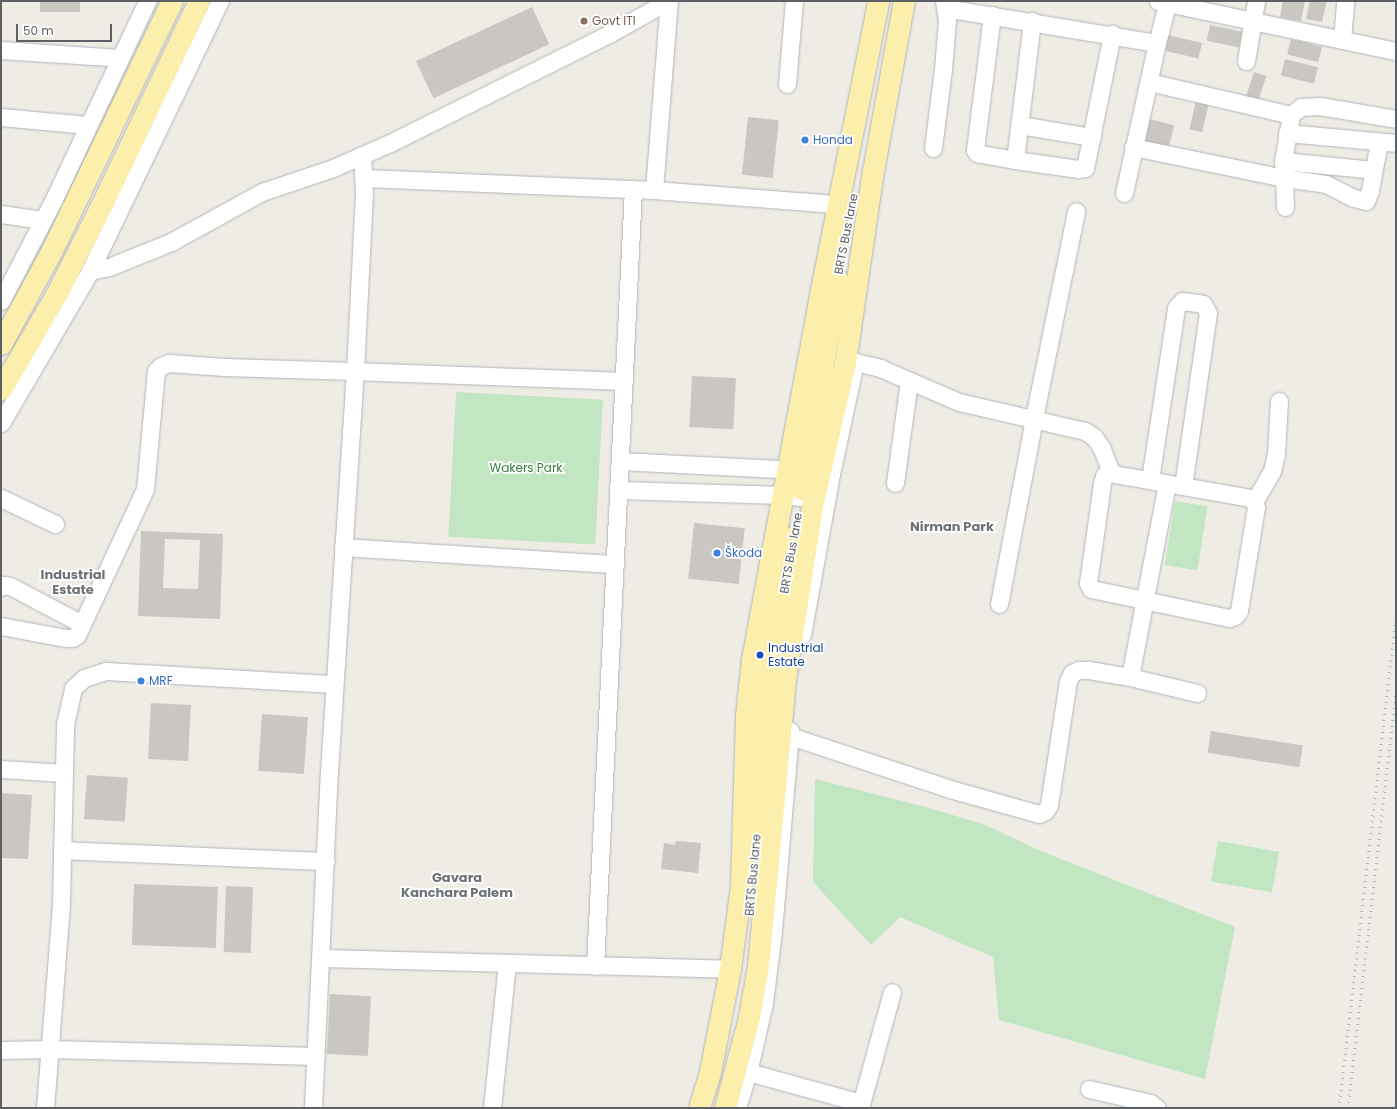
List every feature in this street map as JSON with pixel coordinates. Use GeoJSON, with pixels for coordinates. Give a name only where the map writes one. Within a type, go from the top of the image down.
{"type":"FeatureCollection","features":[{"type":"Feature","properties":{"kind":"main road"},"geometry":{"type":"LineString","coordinates":[[1,344],[52,250],[172,1]]}},
{"type":"Feature","properties":{"kind":"main road"},"geometry":{"type":"LineString","coordinates":[[1,390],[56,295],[92,224],[198,1]]}},
{"type":"Feature","properties":{"kind":"main road"},"geometry":{"type":"LineString","coordinates":[[725,1108],[749,1017],[758,966],[785,734],[785,680],[810,472],[838,204],[879,1]]}},
{"type":"Feature","properties":{"kind":"main road","name":"BRTS Bus lane"},"geometry":{"type":"LineString","coordinates":[[810,472],[829,324],[879,1]]}},
{"type":"Feature","properties":{"kind":"main road"},"geometry":{"type":"LineString","coordinates":[[699,1108],[710,1072],[730,969],[741,885],[746,716],[752,659],[806,498],[810,472],[845,362],[873,171],[904,1]]}},
{"type":"Feature","properties":{"kind":"main road","name":"BRTS Bus lane"},"geometry":{"type":"LineString","coordinates":[[712,1108],[731,1029],[745,953],[754,875],[760,774],[772,658],[806,498]]}},
{"type":"Feature","properties":{"kind":"street"},"geometry":{"type":"LineString","coordinates":[[1,301],[42,220],[147,1]]}},
{"type":"Feature","properties":{"kind":"street"},"geometry":{"type":"LineString","coordinates":[[1,423],[90,271],[220,1]]}},
{"type":"Feature","properties":{"kind":"street"},"geometry":{"type":"LineString","coordinates":[[90,271],[109,266],[171,242],[262,192],[333,168],[362,155],[492,94],[609,34],[668,1]]}},
{"type":"Feature","properties":{"kind":"street"},"geometry":{"type":"LineString","coordinates":[[654,190],[668,1]]}},
{"type":"Feature","properties":{"kind":"street"},"geometry":{"type":"LineString","coordinates":[[787,84],[794,1]]}},
{"type":"Feature","properties":{"kind":"street"},"geometry":{"type":"LineString","coordinates":[[1246,61],[1256,1]]}},
{"type":"Feature","properties":{"kind":"street"},"geometry":{"type":"LineString","coordinates":[[1342,39],[1345,1]]}},
{"type":"Feature","properties":{"kind":"street"},"geometry":{"type":"LineString","coordinates":[[1124,193],[1165,2],[1396,51]]}},
{"type":"Feature","properties":{"kind":"street"},"geometry":{"type":"LineString","coordinates":[[933,148],[943,69],[947,20],[944,4],[992,16],[1032,21],[1157,42]]}},
{"type":"Feature","properties":{"kind":"street"},"geometry":{"type":"LineString","coordinates":[[992,16],[976,150],[977,153],[1015,160],[1082,169],[1086,168],[1112,34]]}},
{"type":"Feature","properties":{"kind":"street"},"geometry":{"type":"LineString","coordinates":[[1015,160],[1032,21]]}},
{"type":"Feature","properties":{"kind":"street"},"geometry":{"type":"LineString","coordinates":[[1,50],[120,58]]}},
{"type":"Feature","properties":{"kind":"street"},"geometry":{"type":"LineString","coordinates":[[1149,82],[1284,112],[1291,115]]}},
{"type":"Feature","properties":{"kind":"street"},"geometry":{"type":"LineString","coordinates":[[1285,207],[1283,161],[1291,115],[1297,110],[1308,106],[1396,119]]}},
{"type":"Feature","properties":{"kind":"street"},"geometry":{"type":"LineString","coordinates":[[1,117],[88,125]]}},
{"type":"Feature","properties":{"kind":"street"},"geometry":{"type":"LineString","coordinates":[[1020,125],[1092,138]]}},
{"type":"Feature","properties":{"kind":"street"},"geometry":{"type":"LineString","coordinates":[[1287,133],[1396,143]]}},
{"type":"Feature","properties":{"kind":"street"},"geometry":{"type":"LineString","coordinates":[[1133,147],[1284,178],[1326,184],[1361,201],[1366,201],[1368,198],[1379,142]]}},
{"type":"Feature","properties":{"kind":"street"},"geometry":{"type":"LineString","coordinates":[[313,1108],[322,958],[334,684],[355,371],[364,178],[362,155]]}},
{"type":"Feature","properties":{"kind":"street"},"geometry":{"type":"LineString","coordinates":[[1283,161],[1374,170]]}},
{"type":"Feature","properties":{"kind":"street"},"geometry":{"type":"LineString","coordinates":[[364,178],[654,190],[838,204]]}},
{"type":"Feature","properties":{"kind":"street"},"geometry":{"type":"LineString","coordinates":[[594,966],[633,189]]}},
{"type":"Feature","properties":{"kind":"street"},"geometry":{"type":"LineString","coordinates":[[999,604],[1034,418],[1076,211]]}},
{"type":"Feature","properties":{"kind":"street"},"geometry":{"type":"LineString","coordinates":[[1,214],[42,220]]}},
{"type":"Feature","properties":{"kind":"street"},"geometry":{"type":"LineString","coordinates":[[1130,677],[1145,601],[1175,485],[1208,313],[1203,304],[1182,301],[1176,308],[1150,480]]}},
{"type":"Feature","properties":{"kind":"street"},"geometry":{"type":"LineString","coordinates":[[620,461],[810,472],[855,362],[880,368],[963,403],[1034,418],[1085,431],[1094,437],[1102,449],[1110,470],[1114,474],[1250,498],[1256,507],[1239,611],[1235,616],[1229,618],[1091,589],[1088,583],[1102,483],[1104,476],[1110,470]]}},
{"type":"Feature","properties":{"kind":"street"},"geometry":{"type":"LineString","coordinates":[[1,626],[72,638],[77,635],[145,489],[156,371],[161,366],[169,363],[624,382]]}},
{"type":"Feature","properties":{"kind":"street"},"geometry":{"type":"LineString","coordinates":[[895,482],[909,381]]}},
{"type":"Feature","properties":{"kind":"street"},"geometry":{"type":"LineString","coordinates":[[1254,502],[1272,471],[1276,454],[1279,401]]}},
{"type":"Feature","properties":{"kind":"street"},"geometry":{"type":"LineString","coordinates":[[618,490],[806,498]]}},
{"type":"Feature","properties":{"kind":"street"},"geometry":{"type":"LineString","coordinates":[[1,498],[55,524]]}},
{"type":"Feature","properties":{"kind":"street"},"geometry":{"type":"LineString","coordinates":[[343,547],[615,564]]}},
{"type":"Feature","properties":{"kind":"street"},"geometry":{"type":"LineString","coordinates":[[1,587],[3,585],[10,586],[82,624]]}},
{"type":"Feature","properties":{"kind":"street"},"geometry":{"type":"LineString","coordinates":[[737,1108],[748,1072],[764,1003],[773,931],[785,734],[950,789],[1039,814],[1045,811],[1049,805],[1068,682],[1072,673],[1079,670],[1089,670],[1130,677],[1197,693]]}},
{"type":"Feature","properties":{"kind":"street"},"geometry":{"type":"LineString","coordinates":[[45,1108],[61,904],[66,724],[73,688],[84,678],[106,671],[334,684]]}},
{"type":"Feature","properties":{"kind":"street"},"geometry":{"type":"LineString","coordinates":[[1,769],[64,773]]}},
{"type":"Feature","properties":{"kind":"street"},"geometry":{"type":"LineString","coordinates":[[62,850],[326,861]]}},
{"type":"Feature","properties":{"kind":"street"},"geometry":{"type":"LineString","coordinates":[[322,958],[730,969]]}},
{"type":"Feature","properties":{"kind":"street"},"geometry":{"type":"LineString","coordinates":[[492,1108],[507,964]]}},
{"type":"Feature","properties":{"kind":"street"},"geometry":{"type":"LineString","coordinates":[[748,1072],[860,1105],[892,992]]}},
{"type":"Feature","properties":{"kind":"street"},"geometry":{"type":"LineString","coordinates":[[1,1050],[50,1049],[316,1056]]}},
{"type":"Feature","properties":{"kind":"street"},"geometry":{"type":"LineString","coordinates":[[1089,1089],[1150,1102],[1157,1108]]}},
{"type":"Feature","properties":{"kind":"green space","name":"Wakers Park"},"geometry":{"type":"Polygon","coordinates":[[[456,392],[603,400],[595,544],[448,537],[456,392]]]}},
{"type":"Feature","properties":{"kind":"green space"},"geometry":{"type":"Polygon","coordinates":[[[1175,501],[1208,506],[1197,570],[1165,565],[1175,501]]]}},
{"type":"Feature","properties":{"kind":"green space"},"geometry":{"type":"Polygon","coordinates":[[[815,779],[922,806],[983,824],[1043,852],[1235,927],[1205,1079],[999,1020],[993,957],[900,917],[871,945],[813,882],[815,779]]]}},
{"type":"Feature","properties":{"kind":"green space"},"geometry":{"type":"Polygon","coordinates":[[[1218,841],[1279,852],[1272,892],[1211,881],[1218,841]]]}},
{"type":"Feature","properties":{"kind":"building"},"geometry":{"type":"Polygon","coordinates":[[[40,1],[80,1],[80,12],[40,12],[40,1]]]}},
{"type":"Feature","properties":{"kind":"building"},"geometry":{"type":"Polygon","coordinates":[[[1283,1],[1305,1],[1301,21],[1280,17],[1283,1]]]}},
{"type":"Feature","properties":{"kind":"building"},"geometry":{"type":"Polygon","coordinates":[[[1310,1],[1327,1],[1322,22],[1306,19],[1310,1]]]}},
{"type":"Feature","properties":{"kind":"building"},"geometry":{"type":"Polygon","coordinates":[[[532,7],[549,44],[433,98],[416,61],[532,7]]]}},
{"type":"Feature","properties":{"kind":"building"},"geometry":{"type":"Polygon","coordinates":[[[1210,25],[1242,32],[1239,48],[1207,41],[1210,25]]]}},
{"type":"Feature","properties":{"kind":"building"},"geometry":{"type":"Polygon","coordinates":[[[1163,34],[1202,43],[1198,59],[1159,50],[1163,34]]]}},
{"type":"Feature","properties":{"kind":"building"},"geometry":{"type":"Polygon","coordinates":[[[1291,39],[1322,47],[1318,62],[1287,55],[1291,39]]]}},
{"type":"Feature","properties":{"kind":"building"},"geometry":{"type":"Polygon","coordinates":[[[1285,59],[1318,67],[1314,84],[1281,75],[1285,59]]]}},
{"type":"Feature","properties":{"kind":"building"},"geometry":{"type":"Polygon","coordinates":[[[1254,72],[1266,76],[1257,104],[1245,100],[1254,72]]]}},
{"type":"Feature","properties":{"kind":"building"},"geometry":{"type":"Polygon","coordinates":[[[1196,101],[1209,104],[1202,132],[1189,129],[1196,101]]]}},
{"type":"Feature","properties":{"kind":"building"},"geometry":{"type":"Polygon","coordinates":[[[748,117],[779,120],[773,178],[742,175],[748,117]]]}},
{"type":"Feature","properties":{"kind":"building"},"geometry":{"type":"Polygon","coordinates":[[[1145,118],[1174,125],[1168,150],[1139,142],[1145,118]]]}},
{"type":"Feature","properties":{"kind":"building"},"geometry":{"type":"Polygon","coordinates":[[[692,376],[736,378],[733,429],[689,427],[692,376]]]}},
{"type":"Feature","properties":{"kind":"building","name":"Škoda"},"geometry":{"type":"Polygon","coordinates":[[[694,523],[745,528],[739,584],[688,579],[694,523]]]}},
{"type":"Feature","properties":{"kind":"building"},"geometry":{"type":"Polygon","coordinates":[[[141,531],[223,534],[220,619],[138,616],[141,531]],[[165,539],[163,588],[198,589],[200,540],[165,539]]]}},
{"type":"Feature","properties":{"kind":"building"},"geometry":{"type":"Polygon","coordinates":[[[151,703],[191,705],[188,761],[148,759],[151,703]]]}},
{"type":"Feature","properties":{"kind":"building"},"geometry":{"type":"Polygon","coordinates":[[[262,714],[308,717],[304,774],[258,771],[262,714]]]}},
{"type":"Feature","properties":{"kind":"building"},"geometry":{"type":"Polygon","coordinates":[[[1211,731],[1303,746],[1299,767],[1208,753],[1211,731]]]}},
{"type":"Feature","properties":{"kind":"building"},"geometry":{"type":"Polygon","coordinates":[[[87,775],[128,778],[125,822],[84,819],[87,775]]]}},
{"type":"Feature","properties":{"kind":"building"},"geometry":{"type":"Polygon","coordinates":[[[1,793],[32,795],[28,859],[1,858],[1,793]]]}},
{"type":"Feature","properties":{"kind":"building"},"geometry":{"type":"Polygon","coordinates":[[[676,841],[701,843],[698,873],[661,869],[664,843],[675,845],[676,841]]]}},
{"type":"Feature","properties":{"kind":"building"},"geometry":{"type":"Polygon","coordinates":[[[134,884],[218,887],[216,948],[132,945],[134,884]]]}},
{"type":"Feature","properties":{"kind":"building"},"geometry":{"type":"Polygon","coordinates":[[[226,886],[253,887],[251,953],[224,952],[226,886]]]}},
{"type":"Feature","properties":{"kind":"building"},"geometry":{"type":"Polygon","coordinates":[[[330,994],[371,996],[368,1056],[327,1054],[330,994]]]}},
{"type":"Feature","properties":{"kind":"railway"},"geometry":{"type":"LineString","coordinates":[[1339,1108],[1396,613]]}},
{"type":"Feature","properties":{"kind":"railway"},"geometry":{"type":"LineString","coordinates":[[1348,1108],[1396,692]]}},
{"type":"Feature","properties":{"kind":"place","name":"Govt ITI"},"geometry":{"type":"Point","coordinates":[584,21]}},
{"type":"Feature","properties":{"kind":"place","name":"Honda"},"geometry":{"type":"Point","coordinates":[805,140]}},
{"type":"Feature","properties":{"kind":"place","name":"Škoda"},"geometry":{"type":"Point","coordinates":[717,553]}},
{"type":"Feature","properties":{"kind":"place","name":"Industrial Estate"},"geometry":{"type":"Point","coordinates":[760,655]}},
{"type":"Feature","properties":{"kind":"place","name":"MRF"},"geometry":{"type":"Point","coordinates":[141,681]}},
{"type":"Feature","properties":{"kind":"district","name":"Nirman Park"},"geometry":{"type":"Point","coordinates":[952,527]}},
{"type":"Feature","properties":{"kind":"district","name":"Industrial Estate"},"geometry":{"type":"Point","coordinates":[73,584]}},
{"type":"Feature","properties":{"kind":"district","name":"Gavara Kanchara Palem"},"geometry":{"type":"Point","coordinates":[457,886]}}]}
